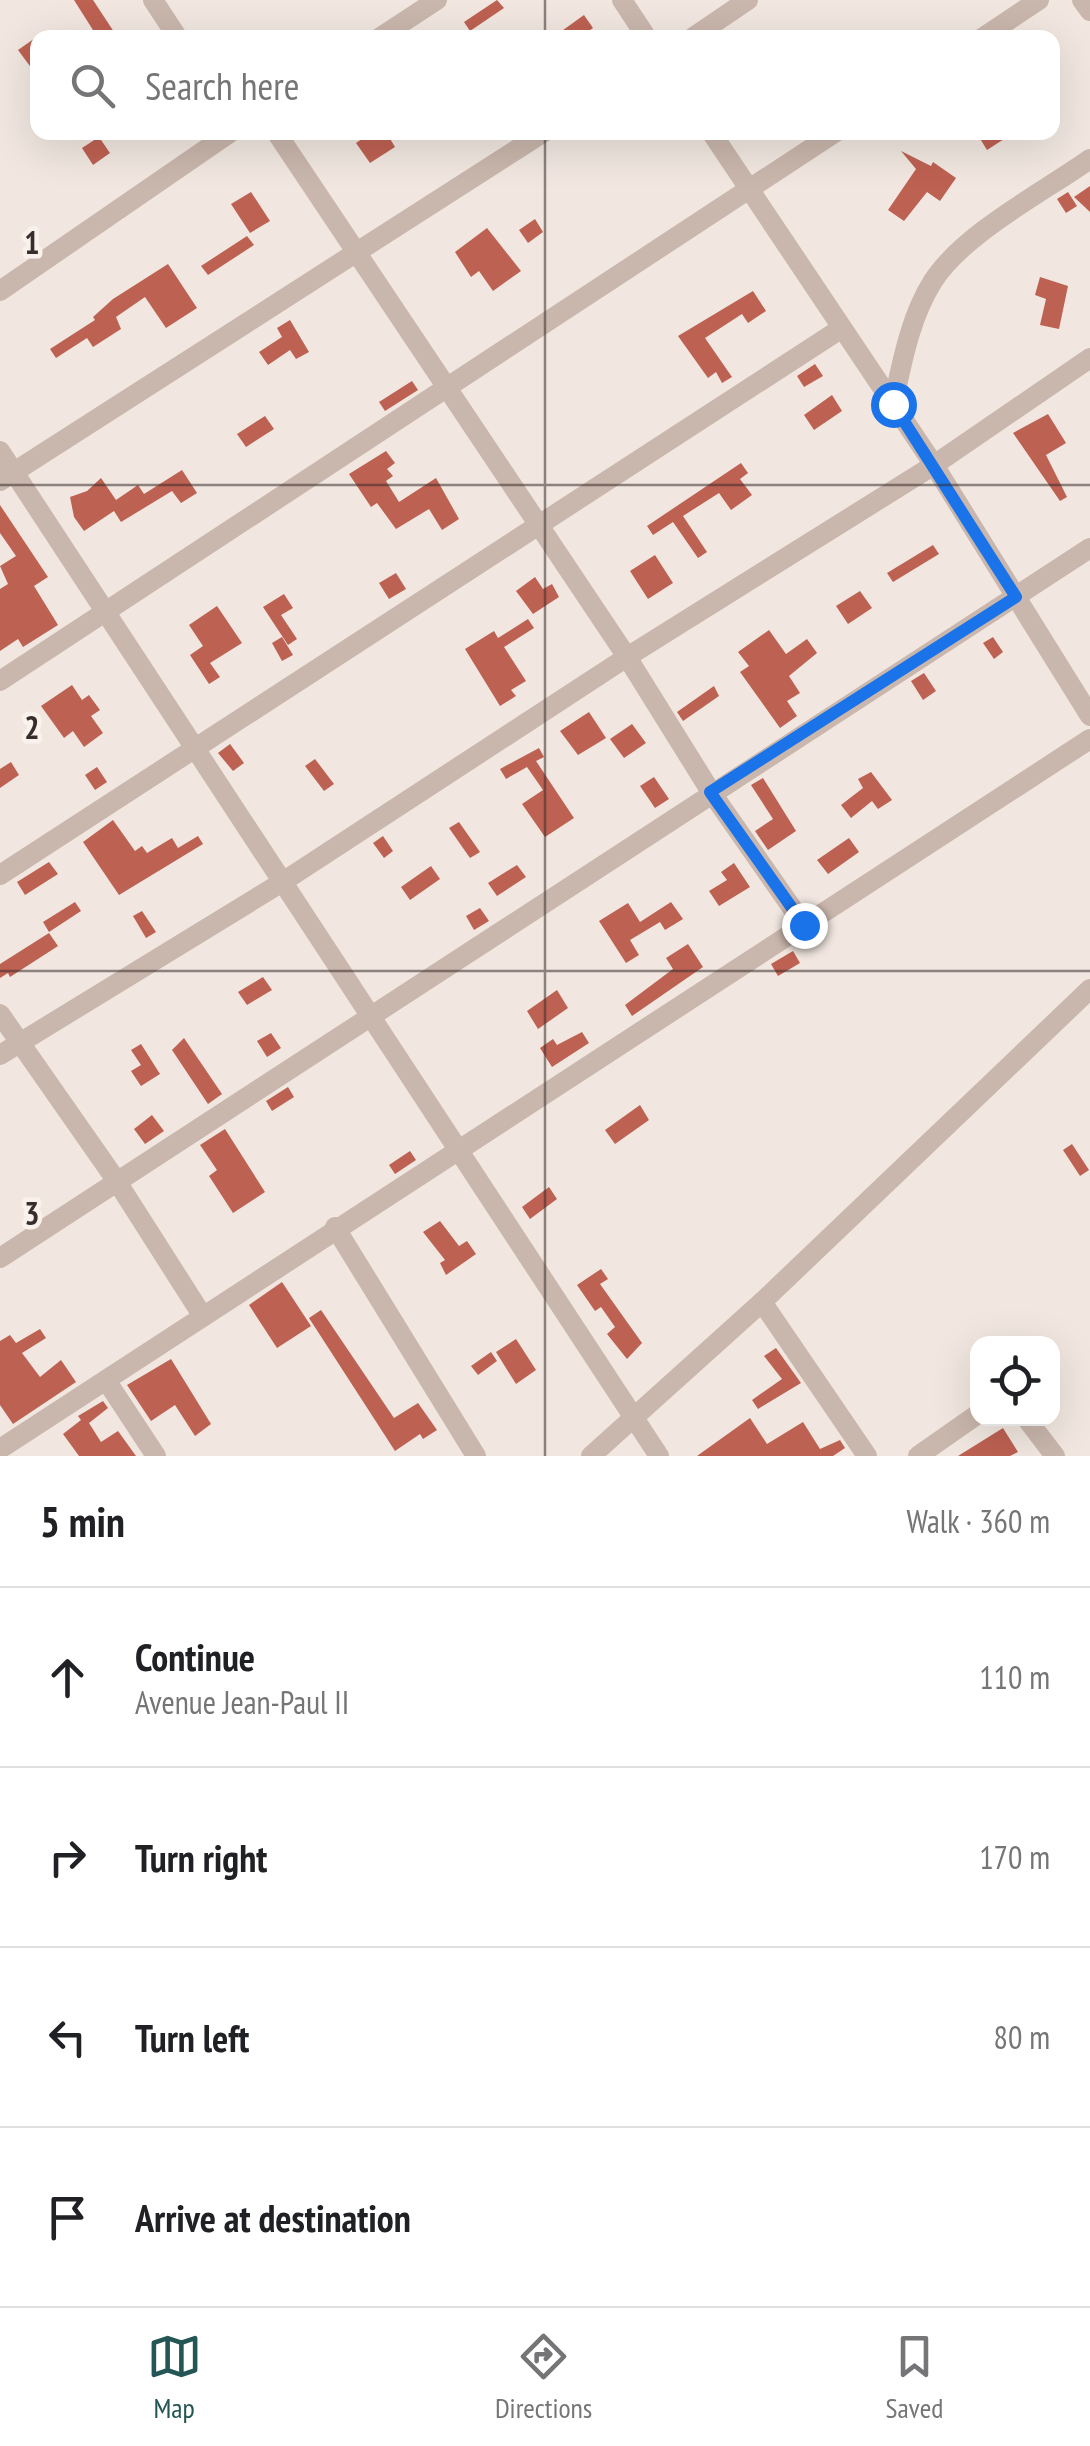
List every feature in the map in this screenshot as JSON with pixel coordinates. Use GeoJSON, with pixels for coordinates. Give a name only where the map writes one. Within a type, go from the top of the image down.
{"type":"FeatureCollection","features":[{"type":"Feature","properties":{"kind":"street"},"geometry":{"type":"LineString","coordinates":[[152,0],[173,30]]}},
{"type":"Feature","properties":{"kind":"street"},"geometry":{"type":"LineString","coordinates":[[391,30],[437,0]]}},
{"type":"Feature","properties":{"kind":"street"},"geometry":{"type":"LineString","coordinates":[[622,0],[642,30]]}},
{"type":"Feature","properties":{"kind":"street"},"geometry":{"type":"LineString","coordinates":[[704,30],[748,0]]}},
{"type":"Feature","properties":{"kind":"street"},"geometry":{"type":"LineString","coordinates":[[994,30],[1039,0]]}},
{"type":"Feature","properties":{"kind":"street"},"geometry":{"type":"LineString","coordinates":[[1082,0],[1090,12]]}},
{"type":"Feature","properties":{"kind":"street"},"geometry":{"type":"LineString","coordinates":[[0,291],[218,140]]}},
{"type":"Feature","properties":{"kind":"street"},"geometry":{"type":"LineString","coordinates":[[281,140],[627,657],[710,792],[804,925]]}},
{"type":"Feature","properties":{"kind":"street"},"geometry":{"type":"LineString","coordinates":[[7,477],[358,256],[532,140]]}},
{"type":"Feature","properties":{"kind":"street"},"geometry":{"type":"LineString","coordinates":[[716,140],[934,466],[1090,716]]}},
{"type":"Feature","properties":{"kind":"street"},"geometry":{"type":"LineString","coordinates":[[0,681],[824,140]]}},
{"type":"Feature","properties":{"kind":"street"},"geometry":{"type":"LineString","coordinates":[[893,404],[912,328],[932,282],[956,253],[1090,159]]}},
{"type":"Feature","properties":{"kind":"street"},"geometry":{"type":"LineString","coordinates":[[0,874],[842,328]]}},
{"type":"Feature","properties":{"kind":"street"},"geometry":{"type":"LineString","coordinates":[[0,1055],[284,880],[627,657],[934,466],[1090,358]]}},
{"type":"Feature","properties":{"kind":"street"},"geometry":{"type":"LineString","coordinates":[[0,451],[7,477],[105,610],[196,746],[659,1456]]}},
{"type":"Feature","properties":{"kind":"street"},"geometry":{"type":"LineString","coordinates":[[0,1258],[1090,548]]}},
{"type":"Feature","properties":{"kind":"street"},"geometry":{"type":"LineString","coordinates":[[0,1449],[335,1227],[1090,740]]}},
{"type":"Feature","properties":{"kind":"street"},"geometry":{"type":"LineString","coordinates":[[590,1456],[762,1302],[1090,989]]}},
{"type":"Feature","properties":{"kind":"street"},"geometry":{"type":"LineString","coordinates":[[0,1014],[116,1180],[202,1315]]}},
{"type":"Feature","properties":{"kind":"street"},"geometry":{"type":"LineString","coordinates":[[335,1227],[476,1456]]}},
{"type":"Feature","properties":{"kind":"street"},"geometry":{"type":"LineString","coordinates":[[762,1302],[866,1456]]}},
{"type":"Feature","properties":{"kind":"street"},"geometry":{"type":"LineString","coordinates":[[106,1380],[156,1456]]}},
{"type":"Feature","properties":{"kind":"street"},"geometry":{"type":"LineString","coordinates":[[918,1456],[970,1420]]}},
{"type":"Feature","properties":{"kind":"street"},"geometry":{"type":"LineString","coordinates":[[1032,1426],[1055,1456]]}},
{"type":"Feature","properties":{"kind":"building"},"geometry":{"type":"Polygon","coordinates":[[[74,0],[93,0],[113,30],[93,30],[74,0]]]}},
{"type":"Feature","properties":{"kind":"building"},"geometry":{"type":"Polygon","coordinates":[[[497,0],[504,8],[471,30],[464,22],[497,0]]]}},
{"type":"Feature","properties":{"kind":"building"},"geometry":{"type":"Polygon","coordinates":[[[584,15],[593,28],[590,30],[563,30],[584,15]]]}},
{"type":"Feature","properties":{"kind":"building"},"geometry":{"type":"Polygon","coordinates":[[[30,42],[30,66],[18,50],[30,42]]]}},
{"type":"Feature","properties":{"kind":"building"},"geometry":{"type":"Polygon","coordinates":[[[101,140],[110,153],[93,165],[82,148],[101,140]]]}},
{"type":"Feature","properties":{"kind":"building"},"geometry":{"type":"Polygon","coordinates":[[[391,140],[395,147],[370,163],[356,143],[391,140]]]}},
{"type":"Feature","properties":{"kind":"building"},"geometry":{"type":"Polygon","coordinates":[[[981,140],[1003,140],[987,150],[981,140]]]}},
{"type":"Feature","properties":{"kind":"building"},"geometry":{"type":"Polygon","coordinates":[[[901,151],[931,166],[933,162],[956,178],[940,201],[927,192],[904,221],[888,210],[916,169],[901,151]]]}},
{"type":"Feature","properties":{"kind":"building"},"geometry":{"type":"Polygon","coordinates":[[[1090,186],[1090,212],[1074,197],[1090,186]]]}},
{"type":"Feature","properties":{"kind":"building"},"geometry":{"type":"Polygon","coordinates":[[[251,192],[270,221],[250,233],[231,204],[251,192]]]}},
{"type":"Feature","properties":{"kind":"building"},"geometry":{"type":"Polygon","coordinates":[[[1068,192],[1077,206],[1066,213],[1057,199],[1068,192]]]}},
{"type":"Feature","properties":{"kind":"building"},"geometry":{"type":"Polygon","coordinates":[[[535,219],[543,232],[528,243],[519,230],[535,219]]]}},
{"type":"Feature","properties":{"kind":"building"},"geometry":{"type":"Polygon","coordinates":[[[487,228],[521,271],[493,291],[479,271],[471,277],[455,252],[487,228]]]}},
{"type":"Feature","properties":{"kind":"building"},"geometry":{"type":"Polygon","coordinates":[[[247,236],[254,245],[208,275],[201,266],[247,236]]]}},
{"type":"Feature","properties":{"kind":"building"},"geometry":{"type":"Polygon","coordinates":[[[168,264],[197,308],[166,328],[145,297],[116,317],[121,329],[93,347],[87,338],[56,358],[50,349],[95,320],[93,317],[113,299],[168,264]]]}},
{"type":"Feature","properties":{"kind":"building"},"geometry":{"type":"Polygon","coordinates":[[[1040,277],[1068,286],[1059,329],[1040,325],[1046,299],[1035,295],[1040,277]]]}},
{"type":"Feature","properties":{"kind":"building"},"geometry":{"type":"Polygon","coordinates":[[[753,291],[766,311],[748,323],[742,314],[705,338],[732,377],[722,383],[716,372],[708,378],[678,336],[753,291]]]}},
{"type":"Feature","properties":{"kind":"building"},"geometry":{"type":"Polygon","coordinates":[[[290,320],[309,352],[296,359],[290,350],[268,365],[259,352],[282,337],[277,328],[290,320]]]}},
{"type":"Feature","properties":{"kind":"building"},"geometry":{"type":"Polygon","coordinates":[[[815,364],[823,376],[804,387],[797,376],[815,364]]]}},
{"type":"Feature","properties":{"kind":"building"},"geometry":{"type":"Polygon","coordinates":[[[412,381],[418,390],[385,411],[379,402],[412,381]]]}},
{"type":"Feature","properties":{"kind":"building"},"geometry":{"type":"Polygon","coordinates":[[[832,395],[842,411],[814,430],[804,415],[832,395]]]}},
{"type":"Feature","properties":{"kind":"building"},"geometry":{"type":"Polygon","coordinates":[[[1048,414],[1066,443],[1046,455],[1067,497],[1060,501],[1013,433],[1048,414]]]}},
{"type":"Feature","properties":{"kind":"building"},"geometry":{"type":"Polygon","coordinates":[[[265,416],[274,429],[246,447],[237,434],[265,416]]]}},
{"type":"Feature","properties":{"kind":"building"},"geometry":{"type":"Polygon","coordinates":[[[386,451],[395,463],[387,469],[393,476],[386,481],[399,502],[436,478],[459,519],[442,530],[429,509],[396,529],[377,503],[371,507],[349,474],[386,451]]]}},
{"type":"Feature","properties":{"kind":"building"},"geometry":{"type":"Polygon","coordinates":[[[741,463],[748,473],[740,479],[752,495],[731,510],[719,493],[683,516],[707,552],[698,558],[673,522],[653,535],[647,526],[741,463]]]}},
{"type":"Feature","properties":{"kind":"building"},"geometry":{"type":"Polygon","coordinates":[[[182,470],[197,493],[181,503],[172,491],[121,522],[114,511],[84,531],[74,517],[70,497],[87,491],[101,478],[116,500],[138,485],[144,494],[182,470]]]}},
{"type":"Feature","properties":{"kind":"building"},"geometry":{"type":"Polygon","coordinates":[[[0,505],[48,577],[34,586],[58,625],[23,647],[18,639],[0,651],[0,589],[8,584],[0,566],[16,556],[0,533],[0,505]]]}},
{"type":"Feature","properties":{"kind":"building"},"geometry":{"type":"Polygon","coordinates":[[[933,545],[939,554],[893,582],[887,573],[933,545]]]}},
{"type":"Feature","properties":{"kind":"building"},"geometry":{"type":"Polygon","coordinates":[[[655,555],[673,583],[648,599],[630,571],[655,555]]]}},
{"type":"Feature","properties":{"kind":"building"},"geometry":{"type":"Polygon","coordinates":[[[396,573],[406,589],[389,599],[379,583],[396,573]]]}},
{"type":"Feature","properties":{"kind":"building"},"geometry":{"type":"Polygon","coordinates":[[[535,577],[543,589],[552,584],[559,597],[533,614],[516,591],[535,577]]]}},
{"type":"Feature","properties":{"kind":"building"},"geometry":{"type":"Polygon","coordinates":[[[860,591],[872,608],[848,624],[836,606],[860,591]]]}},
{"type":"Feature","properties":{"kind":"building"},"geometry":{"type":"Polygon","coordinates":[[[284,594],[293,608],[281,615],[297,639],[288,645],[263,607],[284,594]]]}},
{"type":"Feature","properties":{"kind":"building"},"geometry":{"type":"Polygon","coordinates":[[[217,606],[242,643],[210,663],[220,677],[209,684],[190,655],[203,646],[189,625],[217,606]]]}},
{"type":"Feature","properties":{"kind":"building"},"geometry":{"type":"Polygon","coordinates":[[[528,619],[534,628],[504,647],[526,681],[511,690],[516,696],[500,706],[465,649],[494,631],[498,638],[528,619]]]}},
{"type":"Feature","properties":{"kind":"building"},"geometry":{"type":"Polygon","coordinates":[[[769,630],[786,654],[807,639],[817,653],[789,676],[800,693],[787,701],[797,716],[780,728],[740,672],[749,666],[738,652],[769,630]]]}},
{"type":"Feature","properties":{"kind":"building"},"geometry":{"type":"Polygon","coordinates":[[[282,637],[293,655],[282,661],[272,643],[282,637]]]}},
{"type":"Feature","properties":{"kind":"building"},"geometry":{"type":"Polygon","coordinates":[[[993,637],[1003,652],[994,659],[983,643],[993,637]]]}},
{"type":"Feature","properties":{"kind":"building"},"geometry":{"type":"Polygon","coordinates":[[[924,673],[936,691],[923,700],[911,681],[924,673]]]}},
{"type":"Feature","properties":{"kind":"building"},"geometry":{"type":"Polygon","coordinates":[[[72,685],[82,700],[89,695],[100,710],[91,716],[103,733],[84,747],[73,731],[64,738],[41,706],[72,685]]]}},
{"type":"Feature","properties":{"kind":"building"},"geometry":{"type":"Polygon","coordinates":[[[714,686],[719,696],[683,721],[677,712],[714,686]]]}},
{"type":"Feature","properties":{"kind":"building"},"geometry":{"type":"Polygon","coordinates":[[[589,712],[606,738],[578,755],[560,731],[589,712]]]}},
{"type":"Feature","properties":{"kind":"building"},"geometry":{"type":"Polygon","coordinates":[[[632,724],[646,743],[624,758],[610,739],[632,724]]]}},
{"type":"Feature","properties":{"kind":"building"},"geometry":{"type":"Polygon","coordinates":[[[230,744],[244,763],[233,771],[218,753],[230,744]]]}},
{"type":"Feature","properties":{"kind":"building"},"geometry":{"type":"Polygon","coordinates":[[[539,748],[544,757],[536,761],[574,818],[545,837],[522,804],[543,790],[527,767],[506,779],[500,769],[539,748]]]}},
{"type":"Feature","properties":{"kind":"building"},"geometry":{"type":"Polygon","coordinates":[[[315,759],[334,784],[324,791],[305,766],[315,759]]]}},
{"type":"Feature","properties":{"kind":"building"},"geometry":{"type":"Polygon","coordinates":[[[11,762],[19,775],[0,788],[0,769],[11,762]]]}},
{"type":"Feature","properties":{"kind":"building"},"geometry":{"type":"Polygon","coordinates":[[[97,767],[107,782],[95,790],[85,775],[97,767]]]}},
{"type":"Feature","properties":{"kind":"building"},"geometry":{"type":"Polygon","coordinates":[[[871,772],[892,800],[878,809],[872,801],[851,818],[841,805],[863,788],[858,779],[871,772]]]}},
{"type":"Feature","properties":{"kind":"building"},"geometry":{"type":"Polygon","coordinates":[[[654,777],[669,799],[655,808],[640,786],[654,777]]]}},
{"type":"Feature","properties":{"kind":"building"},"geometry":{"type":"Polygon","coordinates":[[[763,778],[796,831],[768,850],[755,831],[773,819],[751,785],[763,778]]]}},
{"type":"Feature","properties":{"kind":"building"},"geometry":{"type":"Polygon","coordinates":[[[113,820],[135,851],[142,846],[147,853],[172,838],[178,848],[198,836],[203,844],[119,895],[83,842],[113,820]]]}},
{"type":"Feature","properties":{"kind":"building"},"geometry":{"type":"Polygon","coordinates":[[[459,822],[480,852],[470,858],[449,828],[459,822]]]}},
{"type":"Feature","properties":{"kind":"building"},"geometry":{"type":"Polygon","coordinates":[[[383,836],[393,851],[384,858],[373,843],[383,836]]]}},
{"type":"Feature","properties":{"kind":"building"},"geometry":{"type":"Polygon","coordinates":[[[849,838],[859,852],[828,874],[817,860],[849,838]]]}},
{"type":"Feature","properties":{"kind":"building"},"geometry":{"type":"Polygon","coordinates":[[[49,862],[58,874],[25,895],[17,882],[49,862]]]}},
{"type":"Feature","properties":{"kind":"building"},"geometry":{"type":"Polygon","coordinates":[[[734,863],[750,887],[719,906],[709,891],[727,880],[721,872],[734,863]]]}},
{"type":"Feature","properties":{"kind":"building"},"geometry":{"type":"Polygon","coordinates":[[[517,865],[526,877],[497,896],[488,883],[517,865]]]}},
{"type":"Feature","properties":{"kind":"building"},"geometry":{"type":"Polygon","coordinates":[[[431,866],[440,879],[410,900],[401,887],[431,866]]]}},
{"type":"Feature","properties":{"kind":"building"},"geometry":{"type":"Polygon","coordinates":[[[75,902],[81,911],[49,932],[43,922],[75,902]]]}},
{"type":"Feature","properties":{"kind":"building"},"geometry":{"type":"Polygon","coordinates":[[[671,902],[683,919],[665,930],[660,922],[630,940],[639,955],[626,963],[599,921],[628,903],[640,922],[671,902]]]}},
{"type":"Feature","properties":{"kind":"building"},"geometry":{"type":"Polygon","coordinates":[[[480,908],[489,921],[474,930],[466,916],[480,908]]]}},
{"type":"Feature","properties":{"kind":"building"},"geometry":{"type":"Polygon","coordinates":[[[142,911],[156,932],[146,938],[133,916],[142,911]]]}},
{"type":"Feature","properties":{"kind":"building"},"geometry":{"type":"Polygon","coordinates":[[[49,933],[58,946],[10,977],[8,973],[0,978],[0,964],[49,933]]]}},
{"type":"Feature","properties":{"kind":"building"},"geometry":{"type":"Polygon","coordinates":[[[688,944],[703,967],[632,1016],[625,1005],[673,969],[666,958],[688,944]]]}},
{"type":"Feature","properties":{"kind":"building"},"geometry":{"type":"Polygon","coordinates":[[[793,951],[800,963],[778,976],[771,964],[793,951]]]}},
{"type":"Feature","properties":{"kind":"building"},"geometry":{"type":"Polygon","coordinates":[[[263,977],[272,990],[247,1005],[238,992],[263,977]]]}},
{"type":"Feature","properties":{"kind":"building"},"geometry":{"type":"Polygon","coordinates":[[[557,990],[568,1008],[538,1029],[527,1011],[557,990]]]}},
{"type":"Feature","properties":{"kind":"building"},"geometry":{"type":"Polygon","coordinates":[[[582,1032],[589,1043],[552,1067],[540,1048],[553,1039],[557,1045],[582,1032]]]}},
{"type":"Feature","properties":{"kind":"building"},"geometry":{"type":"Polygon","coordinates":[[[271,1033],[281,1048],[267,1057],[257,1041],[271,1033]]]}},
{"type":"Feature","properties":{"kind":"building"},"geometry":{"type":"Polygon","coordinates":[[[184,1038],[222,1094],[208,1104],[172,1050],[184,1038]]]}},
{"type":"Feature","properties":{"kind":"building"},"geometry":{"type":"Polygon","coordinates":[[[141,1044],[160,1074],[141,1086],[131,1071],[141,1065],[131,1050],[141,1044]]]}},
{"type":"Feature","properties":{"kind":"building"},"geometry":{"type":"Polygon","coordinates":[[[288,1087],[294,1097],[272,1111],[266,1101],[288,1087]]]}},
{"type":"Feature","properties":{"kind":"building"},"geometry":{"type":"Polygon","coordinates":[[[640,1105],[649,1120],[615,1144],[605,1130],[640,1105]]]}},
{"type":"Feature","properties":{"kind":"building"},"geometry":{"type":"Polygon","coordinates":[[[152,1115],[164,1131],[145,1144],[134,1129],[152,1115]]]}},
{"type":"Feature","properties":{"kind":"building"},"geometry":{"type":"Polygon","coordinates":[[[225,1129],[265,1192],[233,1213],[209,1176],[217,1170],[200,1145],[225,1129]]]}},
{"type":"Feature","properties":{"kind":"building"},"geometry":{"type":"Polygon","coordinates":[[[1072,1144],[1089,1170],[1080,1176],[1063,1150],[1072,1144]]]}},
{"type":"Feature","properties":{"kind":"building"},"geometry":{"type":"Polygon","coordinates":[[[410,1151],[416,1160],[395,1174],[389,1165],[410,1151]]]}},
{"type":"Feature","properties":{"kind":"building"},"geometry":{"type":"Polygon","coordinates":[[[549,1187],[557,1199],[530,1219],[522,1207],[549,1187]]]}},
{"type":"Feature","properties":{"kind":"building"},"geometry":{"type":"Polygon","coordinates":[[[440,1221],[459,1246],[467,1241],[476,1254],[446,1275],[440,1263],[445,1260],[423,1232],[440,1221]]]}},
{"type":"Feature","properties":{"kind":"building"},"geometry":{"type":"Polygon","coordinates":[[[601,1269],[608,1279],[600,1284],[642,1343],[627,1359],[607,1334],[615,1327],[601,1307],[595,1311],[577,1285],[601,1269]]]}},
{"type":"Feature","properties":{"kind":"building"},"geometry":{"type":"Polygon","coordinates":[[[282,1282],[311,1326],[277,1348],[249,1305],[282,1282]]]}},
{"type":"Feature","properties":{"kind":"building"},"geometry":{"type":"Polygon","coordinates":[[[321,1310],[394,1418],[418,1403],[437,1430],[423,1439],[420,1434],[395,1451],[309,1318],[321,1310]]]}},
{"type":"Feature","properties":{"kind":"building"},"geometry":{"type":"Polygon","coordinates":[[[40,1329],[46,1338],[22,1353],[40,1377],[61,1360],[76,1382],[13,1424],[0,1405],[0,1341],[10,1335],[16,1343],[40,1329]]]}},
{"type":"Feature","properties":{"kind":"building"},"geometry":{"type":"Polygon","coordinates":[[[516,1339],[536,1370],[516,1384],[496,1352],[516,1339]]]}},
{"type":"Feature","properties":{"kind":"building"},"geometry":{"type":"Polygon","coordinates":[[[776,1348],[801,1383],[758,1409],[752,1400],[782,1379],[764,1356],[776,1348]]]}},
{"type":"Feature","properties":{"kind":"building"},"geometry":{"type":"Polygon","coordinates":[[[491,1352],[497,1361],[478,1375],[471,1366],[491,1352]]]}},
{"type":"Feature","properties":{"kind":"building"},"geometry":{"type":"Polygon","coordinates":[[[171,1359],[211,1424],[195,1436],[175,1405],[151,1421],[127,1385],[171,1359]]]}},
{"type":"Feature","properties":{"kind":"building"},"geometry":{"type":"Polygon","coordinates":[[[103,1401],[108,1408],[89,1423],[101,1442],[118,1431],[136,1456],[79,1456],[63,1434],[81,1420],[78,1416],[103,1401]]]}},
{"type":"Feature","properties":{"kind":"building"},"geometry":{"type":"Polygon","coordinates":[[[750,1418],[767,1444],[803,1422],[820,1449],[840,1440],[845,1448],[833,1456],[697,1456],[750,1418]]]}},
{"type":"Feature","properties":{"kind":"building"},"geometry":{"type":"Polygon","coordinates":[[[1003,1428],[1018,1452],[1010,1456],[958,1456],[1003,1428]]]}},
{"type":"Feature","properties":{"kind":"route"},"geometry":{"type":"LineString","coordinates":[[804,925],[710,792],[1016,597],[893,404]]}}]}
